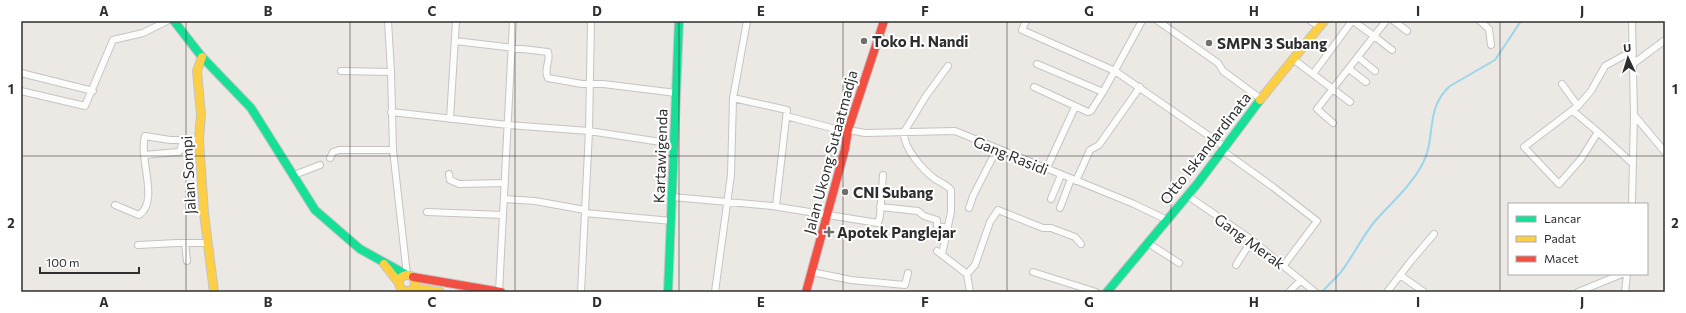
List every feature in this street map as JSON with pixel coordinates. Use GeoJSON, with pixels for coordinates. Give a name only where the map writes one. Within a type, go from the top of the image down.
{"type":"FeatureCollection","features":[{"type":"Feature","properties":{"kind":"main road"},"geometry":{"type":"LineString","coordinates":[[174,21],[200,64],[226,80],[251,108],[315,210],[354,244],[381,261],[410,276],[500,292]]}},
{"type":"Feature","properties":{"kind":"main road","name":"Kartawigenda"},"geometry":{"type":"LineString","coordinates":[[668,292],[679,21]]}},
{"type":"Feature","properties":{"kind":"main road","name":"Jalan Ukong Sutaatmadja"},"geometry":{"type":"LineString","coordinates":[[806,292],[845,148],[847,131],[884,21]]}},
{"type":"Feature","properties":{"kind":"main road","name":"Otto Iskandardinata"},"geometry":{"type":"LineString","coordinates":[[1107,292],[1188,196],[1261,98],[1322,24]]}},
{"type":"Feature","properties":{"kind":"main road","name":"Jalan Sompi"},"geometry":{"type":"LineString","coordinates":[[200,64],[201,114],[199,140],[204,213],[214,292]]}},
{"type":"Feature","properties":{"kind":"main road"},"geometry":{"type":"LineString","coordinates":[[381,261],[404,292],[410,291],[414,288],[416,282],[410,276]]}},
{"type":"Feature","properties":{"kind":"main road"},"geometry":{"type":"LineString","coordinates":[[399,284],[400,278],[410,276]]}},
{"type":"Feature","properties":{"kind":"main road"},"geometry":{"type":"LineString","coordinates":[[414,288],[440,292]]}},
{"type":"Feature","properties":{"kind":"street"},"geometry":{"type":"LineString","coordinates":[[21,91],[83,106],[87,105],[113,40],[143,33],[167,21]]}},
{"type":"Feature","properties":{"kind":"street"},"geometry":{"type":"LineString","coordinates":[[388,21],[392,72],[392,150],[410,276]]}},
{"type":"Feature","properties":{"kind":"street"},"geometry":{"type":"LineString","coordinates":[[450,119],[453,49],[456,21]]}},
{"type":"Feature","properties":{"kind":"street"},"geometry":{"type":"LineString","coordinates":[[500,292],[513,21]]}},
{"type":"Feature","properties":{"kind":"street"},"geometry":{"type":"LineString","coordinates":[[581,292],[591,83],[591,21]]}},
{"type":"Feature","properties":{"kind":"street"},"geometry":{"type":"LineString","coordinates":[[715,292],[731,175],[734,98],[747,21]]}},
{"type":"Feature","properties":{"kind":"street"},"geometry":{"type":"LineString","coordinates":[[1026,21],[1022,30],[1115,71],[1140,87],[1274,187],[1316,221],[1284,265]]}},
{"type":"Feature","properties":{"kind":"street"},"geometry":{"type":"LineString","coordinates":[[1034,86],[1075,107],[1090,112],[1115,71],[1142,21]]}},
{"type":"Feature","properties":{"kind":"street"},"geometry":{"type":"LineString","coordinates":[[1158,21],[1218,63],[1223,71],[1261,98]]}},
{"type":"Feature","properties":{"kind":"street"},"geometry":{"type":"LineString","coordinates":[[1311,21],[1322,24]]}},
{"type":"Feature","properties":{"kind":"street"},"geometry":{"type":"LineString","coordinates":[[1313,74],[1352,21],[1392,50]]}},
{"type":"Feature","properties":{"kind":"street"},"geometry":{"type":"LineString","coordinates":[[1333,123],[1317,109],[1386,21]]}},
{"type":"Feature","properties":{"kind":"street"},"geometry":{"type":"LineString","coordinates":[[1394,21],[1407,31]]}},
{"type":"Feature","properties":{"kind":"street"},"geometry":{"type":"LineString","coordinates":[[1480,21],[1489,28],[1491,45]]}},
{"type":"Feature","properties":{"kind":"street"},"geometry":{"type":"LineString","coordinates":[[1632,21],[1634,115],[1632,203]]}},
{"type":"Feature","properties":{"kind":"street"},"geometry":{"type":"LineString","coordinates":[[1633,64],[1665,40]]}},
{"type":"Feature","properties":{"kind":"street"},"geometry":{"type":"LineString","coordinates":[[455,41],[548,52],[549,60],[546,71],[548,78],[582,84],[591,83],[676,93]]}},
{"type":"Feature","properties":{"kind":"street"},"geometry":{"type":"LineString","coordinates":[[1598,132],[1562,183],[1557,183],[1524,147],[1575,108],[1591,91],[1605,66],[1632,51]]}},
{"type":"Feature","properties":{"kind":"street"},"geometry":{"type":"LineString","coordinates":[[1358,57],[1375,71]]}},
{"type":"Feature","properties":{"kind":"street"},"geometry":{"type":"LineString","coordinates":[[1293,59],[1350,102]]}},
{"type":"Feature","properties":{"kind":"street"},"geometry":{"type":"LineString","coordinates":[[1037,64],[1103,92]]}},
{"type":"Feature","properties":{"kind":"street"},"geometry":{"type":"LineString","coordinates":[[948,66],[926,96],[904,132],[904,142],[928,173],[950,188],[952,193],[951,212],[948,228],[940,252],[967,274],[970,292]]}},
{"type":"Feature","properties":{"kind":"street"},"geometry":{"type":"LineString","coordinates":[[1349,69],[1366,82]]}},
{"type":"Feature","properties":{"kind":"street"},"geometry":{"type":"LineString","coordinates":[[341,71],[392,72]]}},
{"type":"Feature","properties":{"kind":"street"},"geometry":{"type":"LineString","coordinates":[[21,73],[93,91]]}},
{"type":"Feature","properties":{"kind":"street"},"geometry":{"type":"LineString","coordinates":[[1562,84],[1575,108],[1598,132],[1633,164]]}},
{"type":"Feature","properties":{"kind":"street"},"geometry":{"type":"LineString","coordinates":[[1060,208],[1090,150],[1100,145],[1140,87]]}},
{"type":"Feature","properties":{"kind":"street"},"geometry":{"type":"LineString","coordinates":[[734,98],[787,110],[776,206]]}},
{"type":"Feature","properties":{"kind":"street"},"geometry":{"type":"LineString","coordinates":[[1046,170],[1075,107]]}},
{"type":"Feature","properties":{"kind":"street"},"geometry":{"type":"LineString","coordinates":[[391,112],[508,125],[589,131],[674,144]]}},
{"type":"Feature","properties":{"kind":"street"},"geometry":{"type":"LineString","coordinates":[[1634,115],[1665,152]]}},
{"type":"Feature","properties":{"kind":"street","name":"Gang Rasidi"},"geometry":{"type":"LineString","coordinates":[[786,116],[847,131],[865,133],[955,131],[1046,170],[1134,204],[1167,220]]}},
{"type":"Feature","properties":{"kind":"street"},"geometry":{"type":"LineString","coordinates":[[114,205],[138,215],[142,213],[147,202],[148,192],[144,154],[145,136],[199,140]]}},
{"type":"Feature","properties":{"kind":"street"},"geometry":{"type":"LineString","coordinates":[[144,154],[178,152],[180,151],[183,140]]}},
{"type":"Feature","properties":{"kind":"street"},"geometry":{"type":"LineString","coordinates":[[969,208],[973,196],[997,149]]}},
{"type":"Feature","properties":{"kind":"street"},"geometry":{"type":"LineString","coordinates":[[330,158],[333,152],[338,150],[392,150]]}},
{"type":"Feature","properties":{"kind":"street"},"geometry":{"type":"LineString","coordinates":[[294,175],[320,165]]}},
{"type":"Feature","properties":{"kind":"street"},"geometry":{"type":"LineString","coordinates":[[448,174],[450,180],[460,184],[505,183]]}},
{"type":"Feature","properties":{"kind":"street"},"geometry":{"type":"LineString","coordinates":[[672,197],[776,206],[878,223],[883,175]]}},
{"type":"Feature","properties":{"kind":"street"},"geometry":{"type":"LineString","coordinates":[[1051,199],[1061,175]]}},
{"type":"Feature","properties":{"kind":"street","name":"Gang Merak"},"geometry":{"type":"LineString","coordinates":[[1188,196],[1252,240],[1313,290]]}},
{"type":"Feature","properties":{"kind":"street"},"geometry":{"type":"LineString","coordinates":[[504,199],[536,201],[585,212],[672,221]]}},
{"type":"Feature","properties":{"kind":"street"},"geometry":{"type":"LineString","coordinates":[[880,207],[918,211],[924,216],[937,220],[937,226],[948,228]]}},
{"type":"Feature","properties":{"kind":"street"},"geometry":{"type":"LineString","coordinates":[[967,274],[975,265],[990,222],[998,210],[1043,228],[1051,228],[1075,236],[1081,244]]}},
{"type":"Feature","properties":{"kind":"street"},"geometry":{"type":"LineString","coordinates":[[427,212],[503,215]]}},
{"type":"Feature","properties":{"kind":"street"},"geometry":{"type":"LineString","coordinates":[[1387,292],[1434,234]]}},
{"type":"Feature","properties":{"kind":"street"},"geometry":{"type":"LineString","coordinates":[[1236,265],[1252,240]]}},
{"type":"Feature","properties":{"kind":"street"},"geometry":{"type":"LineString","coordinates":[[185,243],[187,261]]}},
{"type":"Feature","properties":{"kind":"street"},"geometry":{"type":"LineString","coordinates":[[138,246],[208,243]]}},
{"type":"Feature","properties":{"kind":"street"},"geometry":{"type":"LineString","coordinates":[[1148,243],[1179,263]]}},
{"type":"Feature","properties":{"kind":"street"},"geometry":{"type":"LineString","coordinates":[[812,272],[851,280],[905,285],[908,273]]}},
{"type":"Feature","properties":{"kind":"street"},"geometry":{"type":"LineString","coordinates":[[1033,272],[1096,292]]}},
{"type":"Feature","properties":{"kind":"street"},"geometry":{"type":"LineString","coordinates":[[1400,275],[1424,292]]}},
{"type":"Feature","properties":{"kind":"street"},"geometry":{"type":"LineString","coordinates":[[1625,292],[1627,275]]}},
{"type":"Feature","properties":{"kind":"street"},"geometry":{"type":"LineString","coordinates":[[1578,292],[1609,276]]}},
{"type":"Feature","properties":{"kind":"street"},"geometry":{"type":"LineString","coordinates":[[1289,292],[1301,280]]}},
{"type":"Feature","properties":{"kind":"waterway"},"geometry":{"type":"LineString","coordinates":[[1322,292],[1341,272],[1375,221],[1406,187],[1422,165],[1429,144],[1434,114],[1442,95],[1450,86],[1495,60],[1521,21]]}},
{"type":"Feature","properties":{"kind":"traffic: fast"},"geometry":{"type":"LineString","coordinates":[[174,21],[202,57],[251,108],[315,210],[360,249],[407,275]]}},
{"type":"Feature","properties":{"kind":"traffic: fast"},"geometry":{"type":"LineString","coordinates":[[668,292],[679,21]]}},
{"type":"Feature","properties":{"kind":"traffic: fast"},"geometry":{"type":"LineString","coordinates":[[1107,292],[1198,183],[1260,100]]}},
{"type":"Feature","properties":{"kind":"traffic: slow"},"geometry":{"type":"LineString","coordinates":[[1260,100],[1324,21]]}},
{"type":"Feature","properties":{"kind":"traffic: slow"},"geometry":{"type":"LineString","coordinates":[[202,57],[197,71],[201,114],[199,140],[204,213],[214,292]]}},
{"type":"Feature","properties":{"kind":"traffic: slow"},"geometry":{"type":"LineString","coordinates":[[384,264],[399,283]]}},
{"type":"Feature","properties":{"kind":"traffic: slow"},"geometry":{"type":"LineString","coordinates":[[404,275],[410,275],[415,280],[415,283],[413,289],[410,291],[404,291],[399,286],[399,280],[404,275]]}},
{"type":"Feature","properties":{"kind":"traffic: slow"},"geometry":{"type":"LineString","coordinates":[[414,288],[440,292]]}},
{"type":"Feature","properties":{"kind":"traffic: jam"},"geometry":{"type":"LineString","coordinates":[[806,292],[845,149],[848,130],[884,21]]}},
{"type":"Feature","properties":{"kind":"traffic: jam"},"geometry":{"type":"LineString","coordinates":[[413,277],[501,292]]}},
{"type":"Feature","properties":{"kind":"place","name":"Toko H. Nandi"},"geometry":{"type":"Point","coordinates":[864,41]}},
{"type":"Feature","properties":{"kind":"place","name":"SMPN 3 Subang"},"geometry":{"type":"Point","coordinates":[1209,43]}},
{"type":"Feature","properties":{"kind":"place","name":"CNI Subang"},"geometry":{"type":"Point","coordinates":[845,192]}},
{"type":"Feature","properties":{"kind":"place","name":"Apotek Panglejar"},"geometry":{"type":"Point","coordinates":[829,232]}}]}
